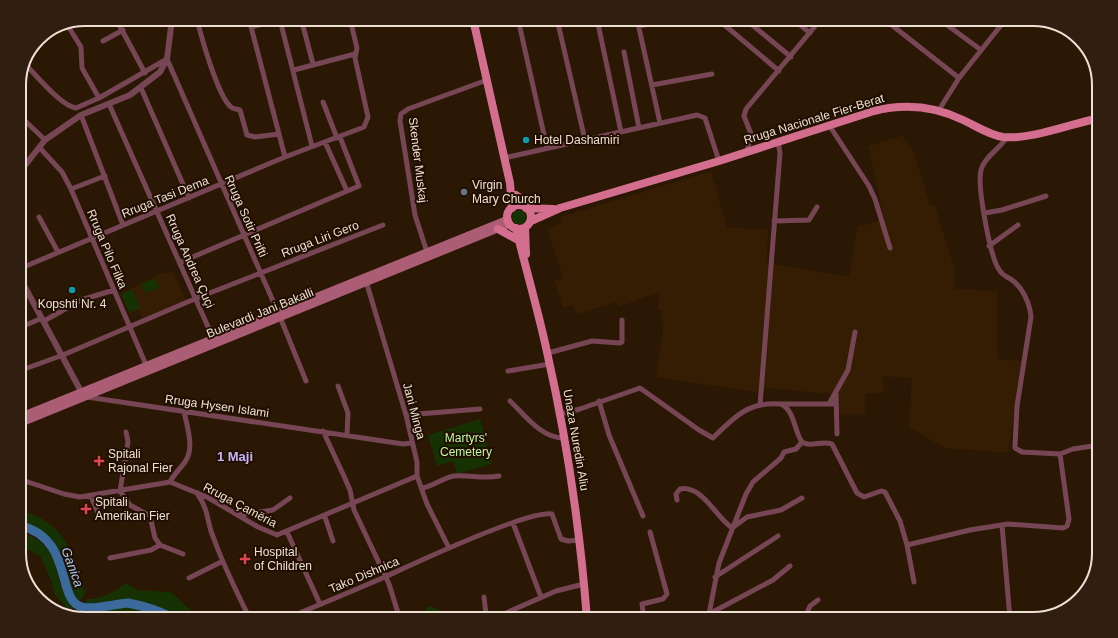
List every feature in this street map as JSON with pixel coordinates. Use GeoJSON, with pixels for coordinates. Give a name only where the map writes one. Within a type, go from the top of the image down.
{"type":"FeatureCollection","features":[{"type":"Feature","properties":{"kind":"main road"},"geometry":{"type":"LineString","coordinates":[[475,26],[510,183],[512,208],[511,224],[525,228],[531,221],[530,213],[524,207],[510,183]]}},
{"type":"Feature","properties":{"kind":"main road","name":"Rruga Nacionale Fier-Berat"},"geometry":{"type":"LineString","coordinates":[[531,221],[560,208],[719,161],[874,111],[897,106],[914,106],[939,110],[992,134],[1007,137],[1035,134],[1092,120]]}},
{"type":"Feature","properties":{"kind":"main road"},"geometry":{"type":"LineString","coordinates":[[516,194],[539,209]]}},
{"type":"Feature","properties":{"kind":"main road"},"geometry":{"type":"LineString","coordinates":[[512,208],[517,206],[524,207]]}},
{"type":"Feature","properties":{"kind":"main road","name":"Rruga Nacionale Fier-Berat"},"geometry":{"type":"LineString","coordinates":[[524,207],[539,209],[560,208]]}},
{"type":"Feature","properties":{"kind":"main road","name":"Bulevardi Jani Bakalli"},"geometry":{"type":"LineString","coordinates":[[26,414],[83,394],[279,315],[427,252],[511,224]]}},
{"type":"Feature","properties":{"kind":"main road","name":"Bulevardi Jani Bakalli"},"geometry":{"type":"LineString","coordinates":[[366,279],[511,224]]}},
{"type":"Feature","properties":{"kind":"main road","name":"Unaza Nuredin Aliu"},"geometry":{"type":"LineString","coordinates":[[511,224],[527,267],[548,353],[560,414],[580,540],[586,612]]}},
{"type":"Feature","properties":{"kind":"main road","name":"Unaza Nuredin Aliu"},"geometry":{"type":"LineString","coordinates":[[525,228],[527,267]]}},
{"type":"Feature","properties":{"kind":"main road"},"geometry":{"type":"LineString","coordinates":[[498,229],[518,240]]}},
{"type":"Feature","properties":{"kind":"main road","name":"Bulevardi Jani Bakalli"},"geometry":{"type":"LineString","coordinates":[[26,421],[146,365],[213,338],[279,315]]}},
{"type":"Feature","properties":{"kind":"street"},"geometry":{"type":"LineString","coordinates":[[120,26],[145,73]]}},
{"type":"Feature","properties":{"kind":"street"},"geometry":{"type":"LineString","coordinates":[[26,164],[45,140],[81,115],[109,104],[141,88],[160,72],[167,60],[171,26]]}},
{"type":"Feature","properties":{"kind":"street"},"geometry":{"type":"LineString","coordinates":[[199,26],[207,56],[218,84],[229,105],[240,110],[247,135],[250,137],[255,137],[279,134]]}},
{"type":"Feature","properties":{"kind":"street"},"geometry":{"type":"LineString","coordinates":[[257,26],[251,27],[285,157]]}},
{"type":"Feature","properties":{"kind":"street"},"geometry":{"type":"LineString","coordinates":[[281,26],[294,70],[312,146]]}},
{"type":"Feature","properties":{"kind":"street"},"geometry":{"type":"LineString","coordinates":[[303,26],[313,64]]}},
{"type":"Feature","properties":{"kind":"street","name":"Rruga Tasi Dema"},"geometry":{"type":"LineString","coordinates":[[26,266],[285,157],[364,127],[368,121],[355,54],[357,48],[352,26]]}},
{"type":"Feature","properties":{"kind":"street"},"geometry":{"type":"LineString","coordinates":[[520,26],[548,148]]}},
{"type":"Feature","properties":{"kind":"street"},"geometry":{"type":"LineString","coordinates":[[560,26],[585,140]]}},
{"type":"Feature","properties":{"kind":"street"},"geometry":{"type":"LineString","coordinates":[[598,26],[621,132]]}},
{"type":"Feature","properties":{"kind":"street"},"geometry":{"type":"LineString","coordinates":[[639,26],[660,123]]}},
{"type":"Feature","properties":{"kind":"street"},"geometry":{"type":"LineString","coordinates":[[726,26],[779,71]]}},
{"type":"Feature","properties":{"kind":"street"},"geometry":{"type":"LineString","coordinates":[[754,26],[791,57]]}},
{"type":"Feature","properties":{"kind":"street"},"geometry":{"type":"LineString","coordinates":[[802,26],[810,33]]}},
{"type":"Feature","properties":{"kind":"street"},"geometry":{"type":"LineString","coordinates":[[746,152],[750,134],[744,113],[816,26]]}},
{"type":"Feature","properties":{"kind":"street"},"geometry":{"type":"LineString","coordinates":[[893,26],[959,78]]}},
{"type":"Feature","properties":{"kind":"street"},"geometry":{"type":"LineString","coordinates":[[948,26],[981,50]]}},
{"type":"Feature","properties":{"kind":"street"},"geometry":{"type":"LineString","coordinates":[[939,110],[959,78],[1000,26]]}},
{"type":"Feature","properties":{"kind":"street"},"geometry":{"type":"LineString","coordinates":[[69,28],[81,47],[82,68],[99,98]]}},
{"type":"Feature","properties":{"kind":"street"},"geometry":{"type":"LineString","coordinates":[[103,41],[123,30]]}},
{"type":"Feature","properties":{"kind":"street"},"geometry":{"type":"LineString","coordinates":[[624,52],[639,128]]}},
{"type":"Feature","properties":{"kind":"street"},"geometry":{"type":"LineString","coordinates":[[294,70],[355,54]]}},
{"type":"Feature","properties":{"kind":"street"},"geometry":{"type":"LineString","coordinates":[[29,68],[58,96],[72,107],[80,106],[99,98],[167,60]]}},
{"type":"Feature","properties":{"kind":"street","name":"Rruga Sotir Prifti"},"geometry":{"type":"LineString","coordinates":[[167,60],[279,315],[306,382]]}},
{"type":"Feature","properties":{"kind":"street"},"geometry":{"type":"LineString","coordinates":[[652,85],[712,74]]}},
{"type":"Feature","properties":{"kind":"street","name":"Skender Muskaj"},"geometry":{"type":"LineString","coordinates":[[427,252],[415,215],[400,121],[401,114],[408,109],[487,80]]}},
{"type":"Feature","properties":{"kind":"street"},"geometry":{"type":"LineString","coordinates":[[141,88],[189,198]]}},
{"type":"Feature","properties":{"kind":"street"},"geometry":{"type":"LineString","coordinates":[[181,262],[359,186],[323,102]]}},
{"type":"Feature","properties":{"kind":"street","name":"Rruga Andrea Çuçi"},"geometry":{"type":"LineString","coordinates":[[109,104],[181,262],[213,338]]}},
{"type":"Feature","properties":{"kind":"street"},"geometry":{"type":"LineString","coordinates":[[81,115],[123,225]]}},
{"type":"Feature","properties":{"kind":"street"},"geometry":{"type":"LineString","coordinates":[[504,158],[692,116],[702,116],[706,120],[719,161]]}},
{"type":"Feature","properties":{"kind":"street"},"geometry":{"type":"LineString","coordinates":[[26,122],[45,140]]}},
{"type":"Feature","properties":{"kind":"street"},"geometry":{"type":"LineString","coordinates":[[829,125],[869,186],[875,199],[890,248]]}},
{"type":"Feature","properties":{"kind":"street"},"geometry":{"type":"LineString","coordinates":[[1007,137],[1003,144],[987,160],[980,171],[989,246],[993,260],[1000,272],[1020,288],[1031,311],[1017,406],[1014,442],[1016,448],[1022,452],[1060,454],[1073,449],[1092,446]]}},
{"type":"Feature","properties":{"kind":"street"},"geometry":{"type":"LineString","coordinates":[[325,142],[347,191]]}},
{"type":"Feature","properties":{"kind":"street"},"geometry":{"type":"LineString","coordinates":[[760,405],[780,153],[778,142]]}},
{"type":"Feature","properties":{"kind":"street","name":"Rruga Pilo Filka"},"geometry":{"type":"LineString","coordinates":[[39,147],[62,172],[71,189],[146,365]]}},
{"type":"Feature","properties":{"kind":"street"},"geometry":{"type":"LineString","coordinates":[[71,189],[105,176]]}},
{"type":"Feature","properties":{"kind":"street"},"geometry":{"type":"LineString","coordinates":[[985,213],[1002,210],[1046,196]]}},
{"type":"Feature","properties":{"kind":"street"},"geometry":{"type":"LineString","coordinates":[[774,221],[809,220],[817,207]]}},
{"type":"Feature","properties":{"kind":"street"},"geometry":{"type":"LineString","coordinates":[[40,217],[58,252]]}},
{"type":"Feature","properties":{"kind":"street","name":"Rruga Liri Gero"},"geometry":{"type":"LineString","coordinates":[[130,326],[383,225]]}},
{"type":"Feature","properties":{"kind":"street"},"geometry":{"type":"LineString","coordinates":[[989,246],[1018,225]]}},
{"type":"Feature","properties":{"kind":"street","name":"Jani Minga"},"geometry":{"type":"LineString","coordinates":[[366,279],[406,415],[417,462],[417,476],[449,548]]}},
{"type":"Feature","properties":{"kind":"street"},"geometry":{"type":"LineString","coordinates":[[26,289],[83,394]]}},
{"type":"Feature","properties":{"kind":"street"},"geometry":{"type":"LineString","coordinates":[[26,325],[43,319],[81,300],[114,290]]}},
{"type":"Feature","properties":{"kind":"street"},"geometry":{"type":"LineString","coordinates":[[548,353],[592,341],[620,343],[622,342],[622,320]]}},
{"type":"Feature","properties":{"kind":"street"},"geometry":{"type":"LineString","coordinates":[[26,368],[63,355],[130,326]]}},
{"type":"Feature","properties":{"kind":"street"},"geometry":{"type":"LineString","coordinates":[[829,404],[848,370],[855,332]]}},
{"type":"Feature","properties":{"kind":"street"},"geometry":{"type":"LineString","coordinates":[[508,371],[550,364]]}},
{"type":"Feature","properties":{"kind":"street"},"geometry":{"type":"LineString","coordinates":[[338,386],[348,413],[348,435]]}},
{"type":"Feature","properties":{"kind":"street"},"geometry":{"type":"LineString","coordinates":[[560,414],[580,409],[599,401],[640,388],[699,430],[713,438],[725,424],[741,412],[760,405],[836,404]]}},
{"type":"Feature","properties":{"kind":"street"},"geometry":{"type":"LineString","coordinates":[[836,392],[837,434]]}},
{"type":"Feature","properties":{"kind":"street","name":"Rruga Hysen Islami"},"geometry":{"type":"LineString","coordinates":[[83,394],[184,411],[403,444],[412,443]]}},
{"type":"Feature","properties":{"kind":"street"},"geometry":{"type":"LineString","coordinates":[[510,401],[545,433],[554,438],[564,438]]}},
{"type":"Feature","properties":{"kind":"street"},"geometry":{"type":"LineString","coordinates":[[599,401],[610,436],[642,516]]}},
{"type":"Feature","properties":{"kind":"street"},"geometry":{"type":"LineString","coordinates":[[781,404],[789,411],[796,432],[802,442],[807,444],[827,442],[832,444],[852,484],[861,496],[867,497],[881,490],[885,492],[900,521],[907,545],[914,582]]}},
{"type":"Feature","properties":{"kind":"street"},"geometry":{"type":"LineString","coordinates":[[406,415],[480,409]]}},
{"type":"Feature","properties":{"kind":"street"},"geometry":{"type":"LineString","coordinates":[[26,481],[71,496],[91,496],[170,482],[184,463],[190,451],[184,411]]}},
{"type":"Feature","properties":{"kind":"street"},"geometry":{"type":"LineString","coordinates":[[323,431],[348,485],[353,504],[365,536],[385,577],[398,612]]}},
{"type":"Feature","properties":{"kind":"street"},"geometry":{"type":"LineString","coordinates":[[126,432],[128,442],[124,474],[120,491],[130,505],[150,516],[155,538],[160,545],[183,554]]}},
{"type":"Feature","properties":{"kind":"street"},"geometry":{"type":"LineString","coordinates":[[709,612],[721,554],[754,482],[781,458],[784,452],[796,449],[802,442]]}},
{"type":"Feature","properties":{"kind":"street"},"geometry":{"type":"LineString","coordinates":[[907,545],[970,530],[1002,525],[1063,528],[1067,526],[1068,513],[1060,454]]}},
{"type":"Feature","properties":{"kind":"street","name":"Rruga Çamëria"},"geometry":{"type":"LineString","coordinates":[[170,482],[196,492],[272,535],[287,532],[325,517],[417,476]]}},
{"type":"Feature","properties":{"kind":"street"},"geometry":{"type":"LineString","coordinates":[[422,488],[433,486],[449,477],[455,476],[486,478],[499,476]]}},
{"type":"Feature","properties":{"kind":"street"},"geometry":{"type":"LineString","coordinates":[[677,500],[676,494],[680,489],[688,489],[693,491],[708,502],[722,520],[732,528]]}},
{"type":"Feature","properties":{"kind":"street"},"geometry":{"type":"LineString","coordinates":[[196,492],[208,513],[213,537],[247,612]]}},
{"type":"Feature","properties":{"kind":"street"},"geometry":{"type":"LineString","coordinates":[[91,496],[98,512],[107,517]]}},
{"type":"Feature","properties":{"kind":"street"},"geometry":{"type":"LineString","coordinates":[[239,515],[273,510],[290,498]]}},
{"type":"Feature","properties":{"kind":"street"},"geometry":{"type":"LineString","coordinates":[[732,528],[747,517],[781,510],[802,498]]}},
{"type":"Feature","properties":{"kind":"street","name":"Tako Dishnica"},"geometry":{"type":"LineString","coordinates":[[302,612],[449,548],[513,523],[541,514],[550,514],[554,518],[561,539],[568,541],[580,540]]}},
{"type":"Feature","properties":{"kind":"street"},"geometry":{"type":"LineString","coordinates":[[325,517],[333,541]]}},
{"type":"Feature","properties":{"kind":"street"},"geometry":{"type":"LineString","coordinates":[[513,523],[541,597]]}},
{"type":"Feature","properties":{"kind":"street"},"geometry":{"type":"LineString","coordinates":[[1002,525],[1009,612]]}},
{"type":"Feature","properties":{"kind":"street"},"geometry":{"type":"LineString","coordinates":[[287,532],[320,604]]}},
{"type":"Feature","properties":{"kind":"street"},"geometry":{"type":"LineString","coordinates":[[643,612],[642,604],[663,599],[667,594],[650,532]]}},
{"type":"Feature","properties":{"kind":"street"},"geometry":{"type":"LineString","coordinates":[[715,577],[778,536]]}},
{"type":"Feature","properties":{"kind":"street"},"geometry":{"type":"LineString","coordinates":[[110,558],[151,550],[160,545]]}},
{"type":"Feature","properties":{"kind":"street"},"geometry":{"type":"LineString","coordinates":[[189,578],[223,561]]}},
{"type":"Feature","properties":{"kind":"street"},"geometry":{"type":"LineString","coordinates":[[715,612],[773,580],[781,575],[790,566]]}},
{"type":"Feature","properties":{"kind":"street"},"geometry":{"type":"LineString","coordinates":[[508,612],[565,588],[584,584]]}},
{"type":"Feature","properties":{"kind":"street"},"geometry":{"type":"LineString","coordinates":[[484,597],[486,612]]}},
{"type":"Feature","properties":{"kind":"street"},"geometry":{"type":"LineString","coordinates":[[807,612],[808,608],[818,600]]}},
{"type":"Feature","properties":{"kind":"shaded area"},"geometry":{"type":"Polygon","coordinates":[[[904,135],[904,140],[914,152],[930,205],[935,205],[954,267],[955,289],[997,291],[998,359],[1021,361],[1008,453],[945,448],[909,427],[912,378],[883,376],[884,393],[866,393],[865,414],[840,414],[831,394],[767,388],[755,392],[656,377],[664,323],[661,321],[663,311],[658,310],[659,292],[619,307],[617,302],[577,314],[572,305],[563,308],[554,280],[563,278],[547,228],[562,223],[560,217],[711,171],[727,227],[768,230],[767,263],[849,277],[857,227],[884,219],[868,146],[904,135]]]}},
{"type":"Feature","properties":{"kind":"shaded area"},"geometry":{"type":"Polygon","coordinates":[[[174,272],[186,301],[142,319],[138,310],[129,314],[121,293],[162,273],[174,272]]]}},
{"type":"Feature","properties":{"kind":"green space"},"geometry":{"type":"Polygon","coordinates":[[[516,210],[522,210],[526,214],[526,220],[522,224],[516,224],[512,220],[512,214],[516,210]]]}},
{"type":"Feature","properties":{"kind":"green space"},"geometry":{"type":"Polygon","coordinates":[[[155,278],[159,288],[145,293],[141,284],[155,278]]]}},
{"type":"Feature","properties":{"kind":"green space"},"geometry":{"type":"Polygon","coordinates":[[[132,289],[140,308],[129,312],[121,294],[132,289]]]}},
{"type":"Feature","properties":{"kind":"green space","name":"Martyrs' Cemetery"},"geometry":{"type":"Polygon","coordinates":[[[480,419],[492,464],[457,474],[453,461],[437,466],[428,435],[480,419]]]}},
{"type":"Feature","properties":{"kind":"green space"},"geometry":{"type":"Polygon","coordinates":[[[26,512],[48,523],[61,536],[75,563],[79,583],[86,592],[80,601],[76,598],[72,590],[66,567],[55,544],[42,532],[27,524],[26,512]]]}},
{"type":"Feature","properties":{"kind":"green space"},"geometry":{"type":"Polygon","coordinates":[[[26,534],[34,538],[51,554],[61,586],[73,608],[71,610],[68,610],[54,593],[51,580],[40,556],[26,550],[26,534]]]}},
{"type":"Feature","properties":{"kind":"green space"},"geometry":{"type":"Polygon","coordinates":[[[126,583],[137,590],[171,592],[192,612],[78,611],[87,599],[98,598],[126,583]]]}},
{"type":"Feature","properties":{"kind":"green space"},"geometry":{"type":"Polygon","coordinates":[[[429,606],[444,612],[423,612],[429,606]]]}},
{"type":"Feature","properties":{"kind":"waterway","name":"Ganica"},"geometry":{"type":"LineString","coordinates":[[26,528],[37,532],[49,543],[56,555],[69,593],[74,602],[87,608],[128,603],[160,612]]}},
{"type":"Feature","properties":{"kind":"place","name":"Hotel Dashamiri"},"geometry":{"type":"Point","coordinates":[526,140]}},
{"type":"Feature","properties":{"kind":"place","name":"Virgin Mary Church"},"geometry":{"type":"Point","coordinates":[464,192]}},
{"type":"Feature","properties":{"kind":"place","name":"Kopshti Nr. 4"},"geometry":{"type":"Point","coordinates":[72,290]}},
{"type":"Feature","properties":{"kind":"place","name":"Spitali Rajonal Fier"},"geometry":{"type":"Point","coordinates":[99,461]}},
{"type":"Feature","properties":{"kind":"place","name":"Spitali Amerikan Fier"},"geometry":{"type":"Point","coordinates":[86,509]}},
{"type":"Feature","properties":{"kind":"place","name":"Hospital of Children"},"geometry":{"type":"Point","coordinates":[245,559]}},
{"type":"Feature","properties":{"kind":"district","name":"1 Maji"},"geometry":{"type":"Point","coordinates":[235,456]}}]}
